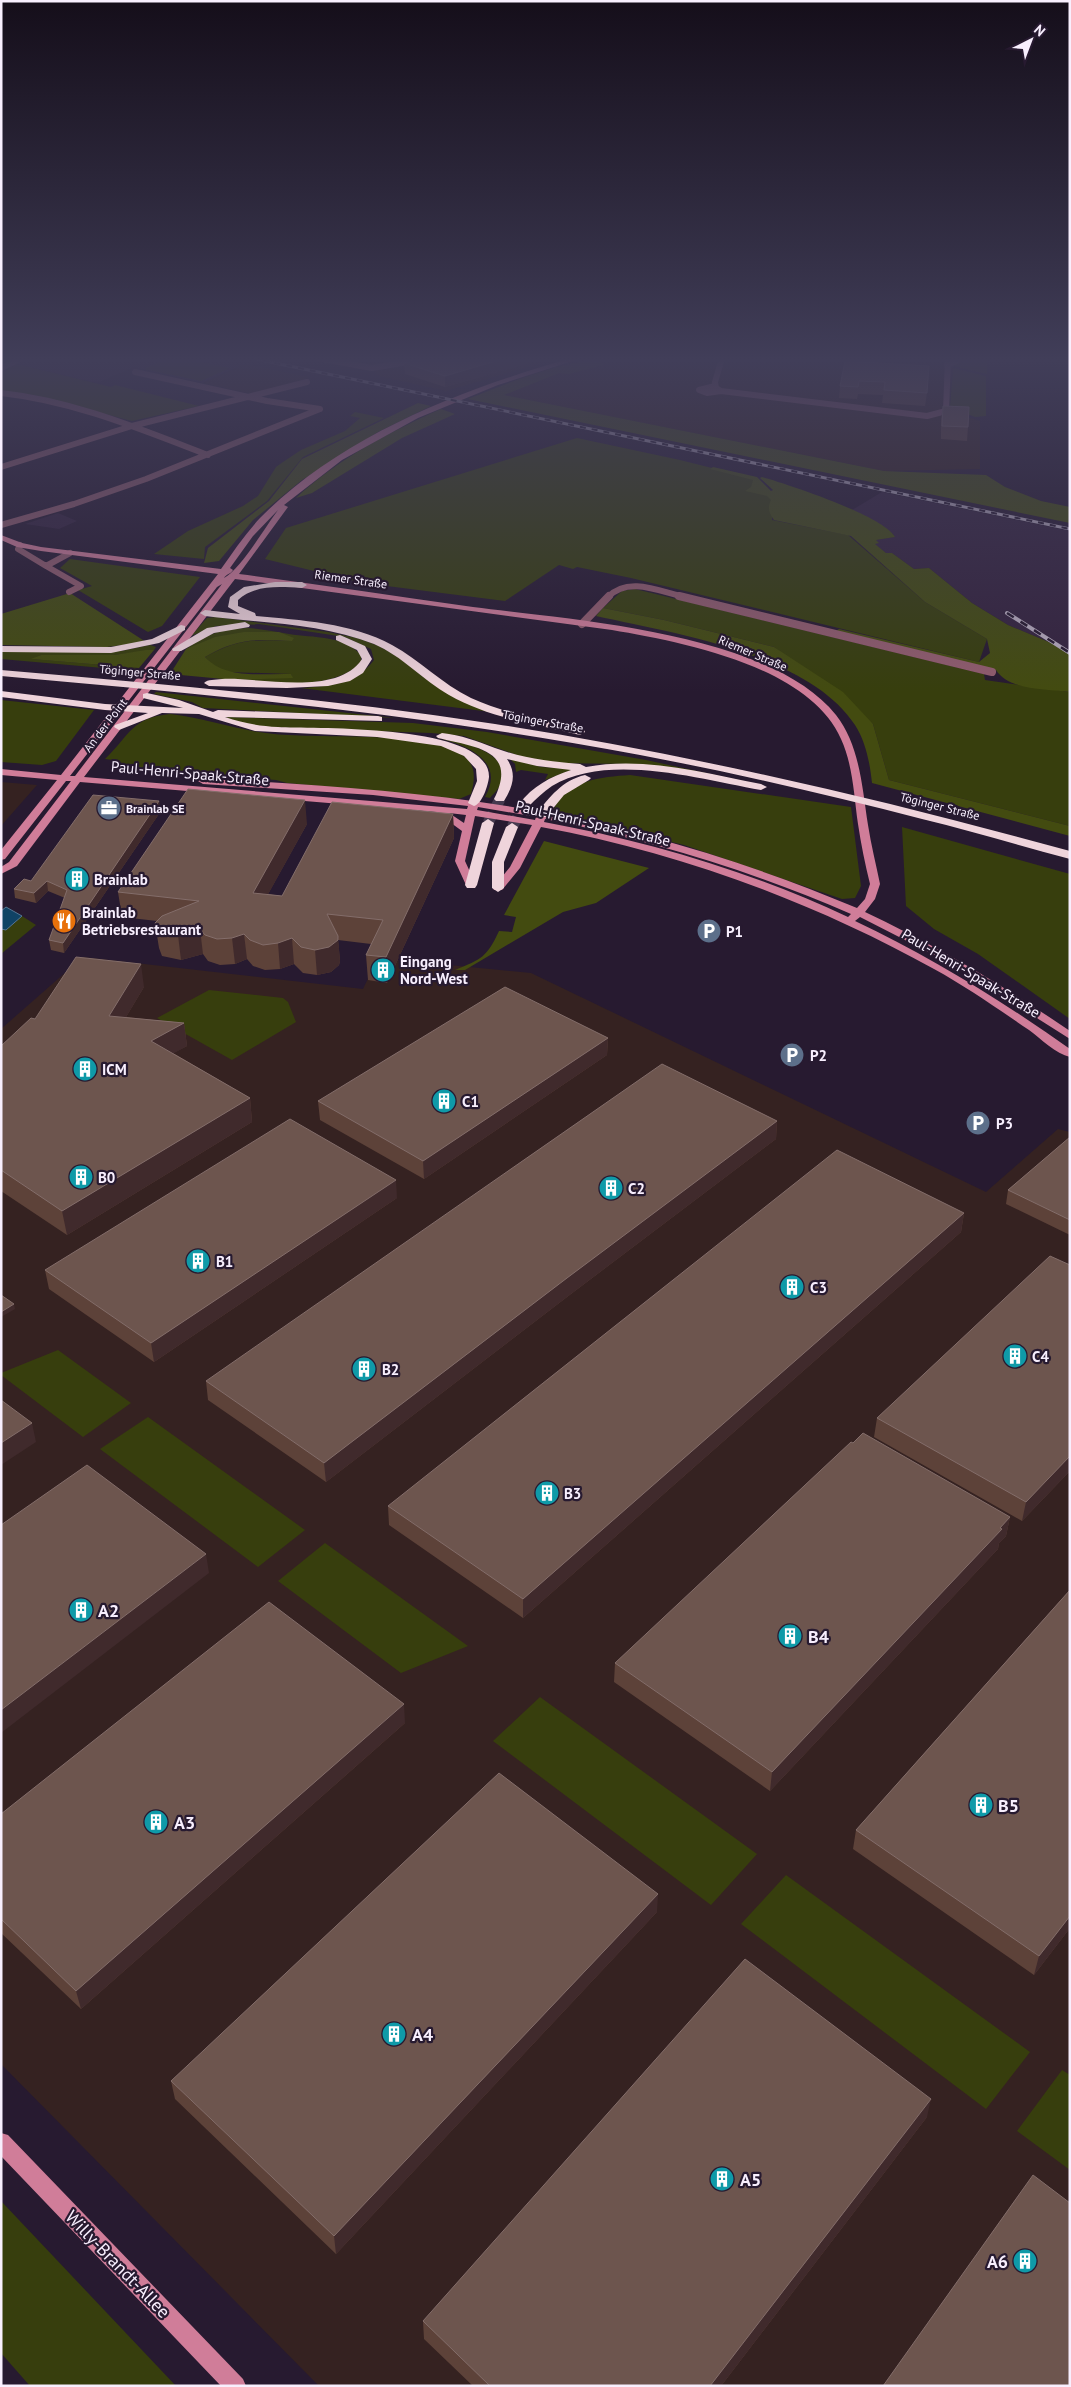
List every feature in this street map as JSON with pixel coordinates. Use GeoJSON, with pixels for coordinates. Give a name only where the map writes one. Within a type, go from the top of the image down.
{"type":"FeatureCollection","features":[{"type":"Feature","properties":{"kind":"highway"},"geometry":{"type":"LineString","coordinates":[[276,622],[238,611],[233,607],[232,599],[240,592],[257,586],[302,585]]}},
{"type":"Feature","properties":{"kind":"highway"},"geometry":{"type":"LineString","coordinates":[[205,613],[331,629],[378,642],[397,652],[454,694],[485,707],[580,732]]}},
{"type":"Feature","properties":{"kind":"highway"},"geometry":{"type":"LineString","coordinates":[[177,649],[210,630],[246,625],[340,638],[361,648],[366,656],[364,666],[358,671],[331,682],[287,685],[236,682],[209,684]]}},
{"type":"Feature","properties":{"kind":"highway"},"geometry":{"type":"LineString","coordinates":[[1,649],[111,650],[155,641],[181,628]]}},
{"type":"Feature","properties":{"kind":"highway","name":"Töginger Straße"},"geometry":{"type":"LineString","coordinates":[[1,665],[209,684],[424,708],[580,732],[840,785],[1070,845]]}},
{"type":"Feature","properties":{"kind":"highway","name":"Töginger Straße"},"geometry":{"type":"LineString","coordinates":[[1,673],[320,703],[496,727],[693,763],[899,810],[1070,855]]}},
{"type":"Feature","properties":{"kind":"highway"},"geometry":{"type":"LineString","coordinates":[[1,680],[65,689],[160,697],[184,703],[219,719],[258,728],[449,737],[529,762],[557,767],[624,767],[673,773],[899,810]]}},
{"type":"Feature","properties":{"kind":"highway"},"geometry":{"type":"LineString","coordinates":[[1,694],[129,704],[181,712]]}},
{"type":"Feature","properties":{"kind":"highway"},"geometry":{"type":"LineString","coordinates":[[118,727],[154,713],[181,712],[374,719],[496,727]]}},
{"type":"Feature","properties":{"kind":"highway"},"geometry":{"type":"LineString","coordinates":[[388,734],[426,739],[451,746],[475,760],[481,766],[484,776],[472,808]]}},
{"type":"Feature","properties":{"kind":"highway"},"geometry":{"type":"LineString","coordinates":[[488,748],[499,756],[508,768],[508,783],[500,800]]}},
{"type":"Feature","properties":{"kind":"highway"},"geometry":{"type":"LineString","coordinates":[[525,804],[541,788],[553,781],[581,770],[594,768]]}},
{"type":"Feature","properties":{"kind":"highway"},"geometry":{"type":"LineString","coordinates":[[539,819],[555,796],[567,786],[584,778],[606,774],[673,773]]}},
{"type":"Feature","properties":{"kind":"highway"},"geometry":{"type":"LineString","coordinates":[[471,885],[488,823]]}},
{"type":"Feature","properties":{"kind":"highway"},"geometry":{"type":"LineString","coordinates":[[498,888],[498,862],[512,827]]}},
{"type":"Feature","properties":{"kind":"main road","name":"An der Point"},"geometry":{"type":"LineString","coordinates":[[1,857],[65,774],[171,659],[205,613],[227,578],[251,533],[308,482],[325,469]]}},
{"type":"Feature","properties":{"kind":"main road","name":"An der Point"},"geometry":{"type":"LineString","coordinates":[[1,871],[13,864],[118,727],[129,704],[158,657],[214,585],[227,578],[279,514],[287,500]]}},
{"type":"Feature","properties":{"kind":"main road","name":"An der Point"},"geometry":{"type":"LineString","coordinates":[[227,578],[230,569],[250,542],[279,514]]}},
{"type":"Feature","properties":{"kind":"main road","name":"Riemer Straße"},"geometry":{"type":"LineString","coordinates":[[1,537],[20,545],[227,578],[302,585],[582,624],[688,642],[734,656],[769,671],[803,691],[831,715],[844,736],[855,764],[862,819],[875,884],[874,895],[850,921]]}},
{"type":"Feature","properties":{"kind":"main road"},"geometry":{"type":"LineString","coordinates":[[190,616],[205,613]]}},
{"type":"Feature","properties":{"kind":"main road"},"geometry":{"type":"LineString","coordinates":[[1,765],[65,774]]}},
{"type":"Feature","properties":{"kind":"main road"},"geometry":{"type":"LineString","coordinates":[[1,772],[65,774]]}},
{"type":"Feature","properties":{"kind":"main road","name":"Paul-Henri-Spaak-Straße"},"geometry":{"type":"LineString","coordinates":[[65,774],[472,808],[644,837],[724,861],[793,885],[858,912],[954,961],[1016,999],[1070,1036]]}},
{"type":"Feature","properties":{"kind":"main road","name":"Paul-Henri-Spaak-Straße"},"geometry":{"type":"LineString","coordinates":[[333,795],[434,808],[472,808]]}},
{"type":"Feature","properties":{"kind":"main road"},"geometry":{"type":"LineString","coordinates":[[434,808],[450,816],[467,830]]}},
{"type":"Feature","properties":{"kind":"main road"},"geometry":{"type":"LineString","coordinates":[[471,885],[460,861],[472,808]]}},
{"type":"Feature","properties":{"kind":"main road"},"geometry":{"type":"LineString","coordinates":[[498,888],[515,868],[539,819]]}},
{"type":"Feature","properties":{"kind":"main road","name":"Paul-Henri-Spaak-Straße"},"geometry":{"type":"LineString","coordinates":[[539,819],[716,869],[776,890],[850,921],[940,968],[1001,1006],[1070,1054]]}},
{"type":"Feature","properties":{"kind":"main road","name":"Willy-Brandt-Allee"},"geometry":{"type":"LineString","coordinates":[[1,2142],[236,2386]]}},
{"type":"Feature","properties":{"kind":"street"},"geometry":{"type":"LineString","coordinates":[[1,525],[91,498],[171,469]]}},
{"type":"Feature","properties":{"kind":"street"},"geometry":{"type":"LineString","coordinates":[[20,545],[18,549],[81,586],[69,592]]}},
{"type":"Feature","properties":{"kind":"street"},"geometry":{"type":"LineString","coordinates":[[46,566],[70,553]]}},
{"type":"Feature","properties":{"kind":"street"},"geometry":{"type":"LineString","coordinates":[[582,624],[614,591],[623,586],[639,586],[992,672]]}},
{"type":"Feature","properties":{"kind":"shaded area"},"geometry":{"type":"Polygon","coordinates":[[[876,469],[961,469],[884,471],[876,469]]]}},
{"type":"Feature","properties":{"kind":"shaded area"},"geometry":{"type":"Polygon","coordinates":[[[882,492],[1070,531],[1070,651],[1008,625],[972,603],[929,568],[914,569],[892,553],[886,553],[874,544],[875,540],[894,537],[893,534],[852,510],[882,492]]]}},
{"type":"Feature","properties":{"kind":"shaded area"},"geometry":{"type":"Polygon","coordinates":[[[58,513],[77,521],[59,529],[25,524],[58,513]]]}},
{"type":"Feature","properties":{"kind":"shaded area"},"geometry":{"type":"Polygon","coordinates":[[[1,782],[37,785],[1,826],[1,782]]]}},
{"type":"Feature","properties":{"kind":"shaded area"},"geometry":{"type":"Polygon","coordinates":[[[83,957],[363,989],[378,958],[531,973],[986,1192],[1058,1129],[1070,1132],[1070,2386],[319,2386],[1,2064],[1,1029],[83,957]]]}},
{"type":"Feature","properties":{"kind":"green space"},"geometry":{"type":"Polygon","coordinates":[[[275,469],[293,469],[267,501],[205,547],[204,559],[154,554],[188,531],[243,506],[258,496],[275,469]]]}},
{"type":"Feature","properties":{"kind":"green space"},"geometry":{"type":"Polygon","coordinates":[[[294,469],[319,469],[302,480],[253,520],[219,561],[204,563],[208,548],[269,501],[294,469]]]}},
{"type":"Feature","properties":{"kind":"green space"},"geometry":{"type":"Polygon","coordinates":[[[351,469],[312,493],[296,498],[312,484],[329,471],[351,469]]]}},
{"type":"Feature","properties":{"kind":"green space"},"geometry":{"type":"Polygon","coordinates":[[[475,469],[718,469],[756,479],[774,498],[772,520],[848,535],[925,602],[987,639],[979,662],[631,578],[559,565],[505,601],[363,583],[265,559],[286,528],[475,469]]]}},
{"type":"Feature","properties":{"kind":"green space"},"geometry":{"type":"Polygon","coordinates":[[[712,469],[724,469],[757,477],[771,491],[773,490],[760,478],[792,486],[834,502],[873,520],[895,537],[876,540],[879,543],[875,544],[886,553],[892,553],[914,569],[929,568],[972,603],[1008,625],[1070,651],[1070,692],[1030,688],[1010,682],[996,670],[836,631],[839,629],[979,662],[990,653],[987,639],[925,602],[851,536],[774,520],[769,510],[771,500],[767,496],[745,491],[751,487],[753,480],[712,469]]]}},
{"type":"Feature","properties":{"kind":"green space"},"geometry":{"type":"Polygon","coordinates":[[[810,469],[876,469],[986,475],[1005,487],[1041,501],[1070,507],[1070,523],[810,469]]]}},
{"type":"Feature","properties":{"kind":"green space"},"geometry":{"type":"Polygon","coordinates":[[[70,559],[200,577],[162,626],[148,632],[78,590],[92,586],[60,568],[70,559]]]}},
{"type":"Feature","properties":{"kind":"green space"},"geometry":{"type":"Polygon","coordinates":[[[635,589],[984,674],[985,680],[1070,692],[1070,826],[889,780],[873,724],[774,647],[664,620],[603,608],[622,591],[635,589]]]}},
{"type":"Feature","properties":{"kind":"green space"},"geometry":{"type":"Polygon","coordinates":[[[70,593],[146,642],[107,647],[1,645],[1,614],[70,593]]]}},
{"type":"Feature","properties":{"kind":"green space"},"geometry":{"type":"Polygon","coordinates":[[[603,608],[664,620],[774,647],[843,692],[873,724],[889,780],[1070,826],[1070,836],[872,783],[867,753],[855,725],[834,701],[806,680],[773,664],[737,650],[700,639],[596,616],[603,608]]]}},
{"type":"Feature","properties":{"kind":"green space"},"geometry":{"type":"Polygon","coordinates":[[[216,617],[328,632],[357,638],[379,646],[400,658],[446,692],[491,712],[301,688],[341,683],[359,675],[374,660],[371,649],[345,637],[259,624],[216,626],[191,636],[207,618],[216,617]]]}},
{"type":"Feature","properties":{"kind":"green space"},"geometry":{"type":"Polygon","coordinates":[[[248,628],[278,632],[186,649],[201,639],[215,633],[230,629],[248,628]]]}},
{"type":"Feature","properties":{"kind":"green space"},"geometry":{"type":"Polygon","coordinates":[[[244,632],[279,632],[294,638],[292,641],[257,640],[237,643],[205,657],[223,669],[234,672],[245,674],[291,674],[293,678],[234,680],[170,674],[186,649],[215,637],[244,632]]]}},
{"type":"Feature","properties":{"kind":"green space"},"geometry":{"type":"Polygon","coordinates":[[[280,632],[328,638],[346,644],[361,655],[361,663],[348,672],[333,678],[317,682],[283,683],[234,680],[292,677],[291,674],[226,672],[213,666],[205,657],[216,651],[247,641],[292,641],[280,632]]]}},
{"type":"Feature","properties":{"kind":"green space"},"geometry":{"type":"Polygon","coordinates":[[[150,645],[156,647],[154,650],[114,655],[41,655],[33,659],[139,668],[137,671],[1,659],[1,651],[121,651],[150,645]]]}},
{"type":"Feature","properties":{"kind":"green space"},"geometry":{"type":"Polygon","coordinates":[[[154,650],[139,668],[31,659],[41,655],[114,655],[154,650]]]}},
{"type":"Feature","properties":{"kind":"green space"},"geometry":{"type":"Polygon","coordinates":[[[156,692],[395,718],[203,708],[192,702],[154,694],[156,692]]]}},
{"type":"Feature","properties":{"kind":"green space"},"geometry":{"type":"Polygon","coordinates":[[[1,700],[94,710],[56,761],[42,765],[1,762],[1,700]]]}},
{"type":"Feature","properties":{"kind":"green space"},"geometry":{"type":"Polygon","coordinates":[[[170,714],[274,734],[396,738],[441,745],[458,752],[468,760],[474,775],[471,794],[459,799],[287,783],[276,780],[115,768],[113,760],[105,759],[139,723],[157,716],[170,714]]]}},
{"type":"Feature","properties":{"kind":"green space"},"geometry":{"type":"Polygon","coordinates":[[[226,717],[413,723],[487,732],[646,760],[766,786],[631,764],[552,763],[531,760],[464,736],[431,733],[264,727],[233,721],[226,717]]]}},
{"type":"Feature","properties":{"kind":"green space"},"geometry":{"type":"Polygon","coordinates":[[[434,737],[481,749],[492,756],[499,764],[503,773],[500,785],[490,798],[485,797],[490,784],[490,773],[486,763],[479,755],[457,744],[434,737]]]}},
{"type":"Feature","properties":{"kind":"green space"},"geometry":{"type":"Polygon","coordinates":[[[509,758],[541,767],[574,769],[545,780],[548,774],[521,770],[516,772],[515,764],[509,758]]]}},
{"type":"Feature","properties":{"kind":"green space"},"geometry":{"type":"Polygon","coordinates":[[[630,775],[851,807],[861,886],[855,898],[842,899],[684,845],[556,814],[554,809],[560,799],[576,786],[597,779],[630,775]]]}},
{"type":"Feature","properties":{"kind":"green space"},"geometry":{"type":"Polygon","coordinates":[[[902,827],[1070,874],[1070,1019],[978,954],[934,929],[906,906],[902,827]]]}},
{"type":"Feature","properties":{"kind":"green space"},"geometry":{"type":"Polygon","coordinates":[[[544,841],[649,868],[596,903],[563,912],[465,970],[455,970],[483,956],[491,947],[499,931],[512,932],[516,917],[504,915],[544,841]]]}},
{"type":"Feature","properties":{"kind":"green space"},"geometry":{"type":"Polygon","coordinates":[[[22,916],[36,925],[1,954],[1,929],[6,930],[22,916]]]}},
{"type":"Feature","properties":{"kind":"green space"},"geometry":{"type":"Polygon","coordinates":[[[209,990],[283,998],[288,1002],[296,1022],[232,1060],[157,1018],[209,990]]]}},
{"type":"Feature","properties":{"kind":"green space"},"geometry":{"type":"Polygon","coordinates":[[[58,1350],[131,1403],[83,1437],[1,1375],[1,1373],[58,1350]]]}},
{"type":"Feature","properties":{"kind":"green space"},"geometry":{"type":"Polygon","coordinates":[[[148,1417],[305,1530],[258,1567],[100,1449],[148,1417]]]}},
{"type":"Feature","properties":{"kind":"green space"},"geometry":{"type":"Polygon","coordinates":[[[325,1543],[468,1646],[401,1673],[278,1581],[325,1543]]]}},
{"type":"Feature","properties":{"kind":"green space"},"geometry":{"type":"Polygon","coordinates":[[[540,1697],[757,1854],[711,1905],[493,1741],[540,1697]]]}},
{"type":"Feature","properties":{"kind":"green space"},"geometry":{"type":"Polygon","coordinates":[[[786,1875],[1030,2052],[986,2109],[741,1924],[786,1875]]]}},
{"type":"Feature","properties":{"kind":"green space"},"geometry":{"type":"Polygon","coordinates":[[[1062,2070],[1070,2075],[1070,2170],[1017,2131],[1062,2070]]]}},
{"type":"Feature","properties":{"kind":"green space"},"geometry":{"type":"Polygon","coordinates":[[[1,2201],[176,2386],[30,2386],[1,2353],[1,2201]]]}},
{"type":"Feature","properties":{"kind":"water"},"geometry":{"type":"Polygon","coordinates":[[[6,907],[22,916],[6,930],[1,929],[1,911],[6,907]]]}},
{"type":"Feature","properties":{"kind":"building"},"geometry":{"type":"Polygon","coordinates":[[[188,789],[305,800],[253,893],[282,896],[332,802],[453,814],[386,957],[366,955],[383,920],[327,914],[338,936],[338,940],[329,947],[315,950],[301,947],[292,938],[278,943],[263,945],[250,940],[244,934],[232,938],[217,939],[205,935],[200,929],[178,935],[158,931],[155,923],[162,916],[199,901],[118,892],[188,789]]]}},
{"type":"Feature","properties":{"kind":"building","name":"Brainlab"},"geometry":{"type":"Polygon","coordinates":[[[93,795],[159,801],[63,943],[49,940],[67,890],[47,881],[34,893],[14,889],[24,879],[31,881],[93,795]]]}},
{"type":"Feature","properties":{"kind":"building"},"geometry":{"type":"Polygon","coordinates":[[[76,957],[141,964],[109,1016],[184,1023],[151,1041],[250,1098],[62,1211],[1,1170],[1,1046],[31,1018],[35,1019],[76,957]]]}},
{"type":"Feature","properties":{"kind":"building","name":"C1"},"geometry":{"type":"Polygon","coordinates":[[[505,987],[608,1038],[423,1161],[318,1101],[505,987]]]}},
{"type":"Feature","properties":{"kind":"building"},"geometry":{"type":"Polygon","coordinates":[[[662,1064],[777,1121],[324,1463],[206,1381],[662,1064]]]}},
{"type":"Feature","properties":{"kind":"building","name":"B1"},"geometry":{"type":"Polygon","coordinates":[[[290,1119],[396,1180],[151,1343],[45,1270],[290,1119]]]}},
{"type":"Feature","properties":{"kind":"building"},"geometry":{"type":"Polygon","coordinates":[[[1070,1137],[1070,1220],[1008,1190],[1070,1137]]]}},
{"type":"Feature","properties":{"kind":"building"},"geometry":{"type":"Polygon","coordinates":[[[837,1150],[964,1213],[523,1599],[388,1506],[837,1150]]]}},
{"type":"Feature","properties":{"kind":"building","name":"C4"},"geometry":{"type":"Polygon","coordinates":[[[1050,1256],[1070,1265],[1070,1456],[1026,1502],[877,1418],[1050,1256]]]}},
{"type":"Feature","properties":{"kind":"building"},"geometry":{"type":"Polygon","coordinates":[[[1,1295],[14,1304],[1,1312],[1,1295]]]}},
{"type":"Feature","properties":{"kind":"building"},"geometry":{"type":"Polygon","coordinates":[[[1,1400],[32,1423],[1,1443],[1,1400]]]}},
{"type":"Feature","properties":{"kind":"building","name":"B4"},"geometry":{"type":"Polygon","coordinates":[[[863,1433],[1010,1517],[1000,1528],[1002,1529],[772,1772],[615,1663],[851,1442],[853,1443],[863,1433]]]}},
{"type":"Feature","properties":{"kind":"building","name":"A2"},"geometry":{"type":"Polygon","coordinates":[[[87,1465],[206,1554],[1,1710],[1,1525],[87,1465]]]}},
{"type":"Feature","properties":{"kind":"building","name":"B5"},"geometry":{"type":"Polygon","coordinates":[[[1070,1590],[1070,1916],[1039,1956],[856,1830],[1070,1590]]]}},
{"type":"Feature","properties":{"kind":"building","name":"A3"},"geometry":{"type":"Polygon","coordinates":[[[269,1602],[404,1704],[76,1991],[1,1919],[1,1814],[269,1602]]]}},
{"type":"Feature","properties":{"kind":"building","name":"A4"},"geometry":{"type":"Polygon","coordinates":[[[499,1773],[658,1894],[334,2236],[171,2081],[499,1773]]]}},
{"type":"Feature","properties":{"kind":"building","name":"A5"},"geometry":{"type":"Polygon","coordinates":[[[745,1959],[931,2099],[710,2386],[490,2386],[423,2321],[745,1959]]]}},
{"type":"Feature","properties":{"kind":"building","name":"A6"},"geometry":{"type":"Polygon","coordinates":[[[1033,2175],[1070,2203],[1070,2386],[883,2386],[1033,2175]]]}},
{"type":"Feature","properties":{"kind":"tunnel"},"geometry":{"type":"LineString","coordinates":[[488,823],[500,799]]}},
{"type":"Feature","properties":{"kind":"tunnel"},"geometry":{"type":"LineString","coordinates":[[512,827],[525,804]]}},
{"type":"Feature","properties":{"kind":"railway"},"geometry":{"type":"LineString","coordinates":[[785,469],[1070,529]]}},
{"type":"Feature","properties":{"kind":"railway"},"geometry":{"type":"LineString","coordinates":[[1007,613],[1070,653]]}},
{"type":"Feature","properties":{"kind":"place","name":"Brainlab SE"},"geometry":{"type":"Point","coordinates":[109,808]}},
{"type":"Feature","properties":{"kind":"place","name":"Brainlab"},"geometry":{"type":"Point","coordinates":[77,879]}},
{"type":"Feature","properties":{"kind":"place","name":"Brainlab Betriebsrestaurant"},"geometry":{"type":"Point","coordinates":[64,921]}},
{"type":"Feature","properties":{"kind":"place","name":"P1"},"geometry":{"type":"Point","coordinates":[709,931]}},
{"type":"Feature","properties":{"kind":"place","name":"Eingang Nord-West"},"geometry":{"type":"Point","coordinates":[383,970]}},
{"type":"Feature","properties":{"kind":"place","name":"P2"},"geometry":{"type":"Point","coordinates":[792,1055]}},
{"type":"Feature","properties":{"kind":"place","name":"ICM"},"geometry":{"type":"Point","coordinates":[85,1069]}},
{"type":"Feature","properties":{"kind":"place","name":"C1"},"geometry":{"type":"Point","coordinates":[444,1101]}},
{"type":"Feature","properties":{"kind":"place","name":"P3"},"geometry":{"type":"Point","coordinates":[978,1123]}},
{"type":"Feature","properties":{"kind":"place","name":"B0"},"geometry":{"type":"Point","coordinates":[81,1177]}},
{"type":"Feature","properties":{"kind":"place","name":"C2"},"geometry":{"type":"Point","coordinates":[611,1188]}},
{"type":"Feature","properties":{"kind":"place","name":"B1"},"geometry":{"type":"Point","coordinates":[198,1261]}},
{"type":"Feature","properties":{"kind":"place","name":"C3"},"geometry":{"type":"Point","coordinates":[792,1287]}},
{"type":"Feature","properties":{"kind":"place","name":"C4"},"geometry":{"type":"Point","coordinates":[1015,1356]}},
{"type":"Feature","properties":{"kind":"place","name":"B2"},"geometry":{"type":"Point","coordinates":[364,1369]}},
{"type":"Feature","properties":{"kind":"place","name":"B3"},"geometry":{"type":"Point","coordinates":[547,1493]}},
{"type":"Feature","properties":{"kind":"place","name":"A2"},"geometry":{"type":"Point","coordinates":[81,1610]}},
{"type":"Feature","properties":{"kind":"place","name":"B4"},"geometry":{"type":"Point","coordinates":[790,1636]}},
{"type":"Feature","properties":{"kind":"place","name":"B5"},"geometry":{"type":"Point","coordinates":[981,1805]}},
{"type":"Feature","properties":{"kind":"place","name":"A3"},"geometry":{"type":"Point","coordinates":[156,1822]}},
{"type":"Feature","properties":{"kind":"place","name":"A4"},"geometry":{"type":"Point","coordinates":[394,2034]}},
{"type":"Feature","properties":{"kind":"place","name":"A5"},"geometry":{"type":"Point","coordinates":[722,2179]}},
{"type":"Feature","properties":{"kind":"place","name":"A6"},"geometry":{"type":"Point","coordinates":[1025,2261]}}]}
